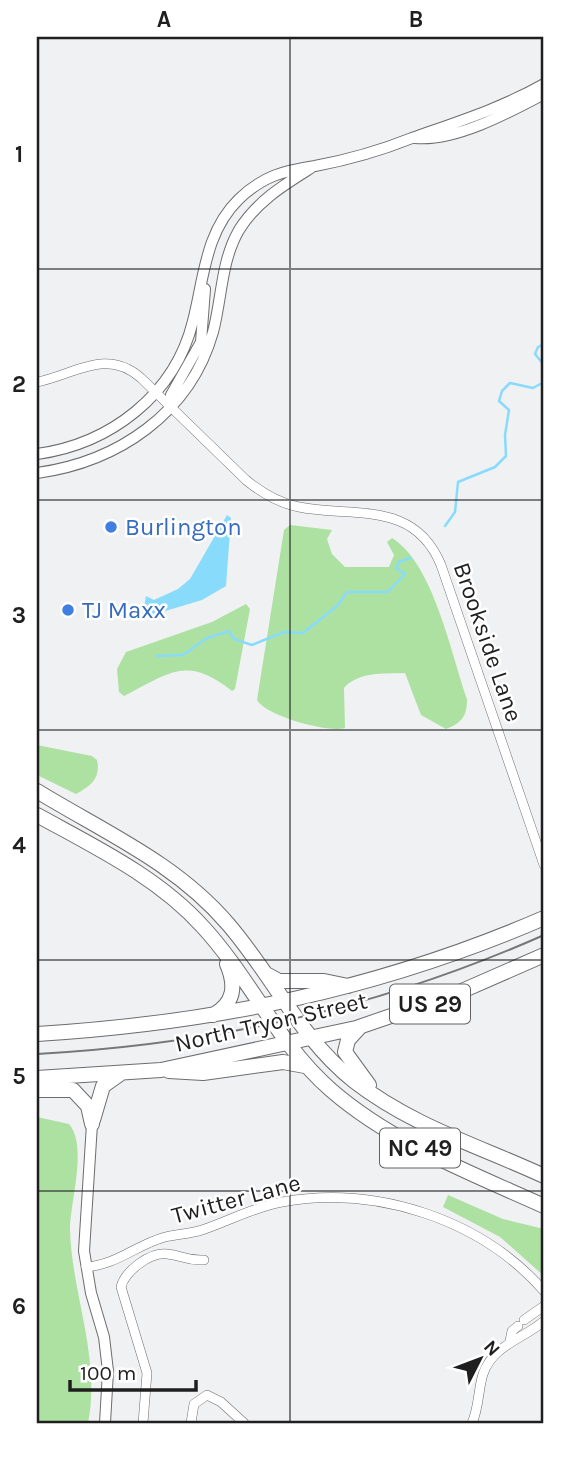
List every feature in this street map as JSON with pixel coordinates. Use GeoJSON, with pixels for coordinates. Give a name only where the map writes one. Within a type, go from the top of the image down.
{"type":"FeatureCollection","features":[{"type":"Feature","properties":{"kind":"main road"},"geometry":{"type":"LineString","coordinates":[[37,791],[130,843],[187,883],[228,924],[285,1004]]}},
{"type":"Feature","properties":{"kind":"main road"},"geometry":{"type":"LineString","coordinates":[[37,815],[162,890],[192,915],[220,947],[288,1044]]}},
{"type":"Feature","properties":{"kind":"main road","name":"North Tryon Street"},"geometry":{"type":"LineString","coordinates":[[37,1034],[99,1031],[285,1004],[355,985],[544,918]]}},
{"type":"Feature","properties":{"kind":"main road"},"geometry":{"type":"LineString","coordinates":[[211,1016],[225,1007],[233,989],[230,972],[220,947]]}},
{"type":"Feature","properties":{"kind":"main road","name":"North Tryon Street"},"geometry":{"type":"LineString","coordinates":[[37,1078],[161,1070],[365,1026],[442,999],[544,955]]}},
{"type":"Feature","properties":{"kind":"main road"},"geometry":{"type":"LineString","coordinates":[[266,974],[279,981],[324,981],[355,985]]}},
{"type":"Feature","properties":{"kind":"main road","name":"NC 49"},"geometry":{"type":"LineString","coordinates":[[285,1004],[310,1038],[338,1067],[389,1106],[441,1133],[544,1176]]}},
{"type":"Feature","properties":{"kind":"main road"},"geometry":{"type":"LineString","coordinates":[[365,1026],[350,1038],[346,1054],[389,1106]]}},
{"type":"Feature","properties":{"kind":"main road","name":"NC 49"},"geometry":{"type":"LineString","coordinates":[[288,1044],[309,1069],[348,1103],[393,1134],[544,1206]]}},
{"type":"Feature","properties":{"kind":"main road"},"geometry":{"type":"LineString","coordinates":[[161,1070],[203,1073],[283,1062],[301,1064],[309,1069]]}},
{"type":"Feature","properties":{"kind":"main road"},"geometry":{"type":"LineString","coordinates":[[92,1124],[103,1086],[121,1074]]}},
{"type":"Feature","properties":{"kind":"main road"},"geometry":{"type":"LineString","coordinates":[[37,1090],[73,1090],[88,1106],[92,1124]]}},
{"type":"Feature","properties":{"kind":"main road"},"geometry":{"type":"LineString","coordinates":[[519,1195],[544,1197]]}},
{"type":"Feature","properties":{"kind":"street"},"geometry":{"type":"LineString","coordinates":[[415,138],[428,130],[492,112],[544,85]]}},
{"type":"Feature","properties":{"kind":"street"},"geometry":{"type":"LineString","coordinates":[[37,453],[76,446],[100,436],[135,413],[155,392],[172,370],[186,342],[213,237],[234,205],[256,185],[295,167],[313,166],[415,138],[434,137],[488,122],[544,94]]}},
{"type":"Feature","properties":{"kind":"street"},"geometry":{"type":"LineString","coordinates":[[239,230],[271,194],[313,166]]}},
{"type":"Feature","properties":{"kind":"street"},"geometry":{"type":"LineString","coordinates":[[37,473],[79,466],[101,457],[148,429],[170,407],[192,378],[208,345],[226,263],[239,230],[240,217],[234,205]]}},
{"type":"Feature","properties":{"kind":"street"},"geometry":{"type":"LineString","coordinates":[[170,407],[171,395],[193,361],[202,338],[204,272]]}},
{"type":"Feature","properties":{"kind":"street","name":"Brookside Lane"},"geometry":{"type":"LineString","coordinates":[[37,382],[96,363],[109,362],[127,368],[246,480],[273,499],[306,509],[364,511],[387,516],[410,528],[428,543],[441,565],[544,865]]}},
{"type":"Feature","properties":{"kind":"street"},"geometry":{"type":"LineString","coordinates":[[92,1124],[85,1230],[86,1267],[105,1349],[108,1390],[105,1423]]}},
{"type":"Feature","properties":{"kind":"street","name":"Twitter Lane"},"geometry":{"type":"LineString","coordinates":[[86,1267],[104,1266],[164,1238],[205,1229],[260,1208],[306,1199],[351,1198],[410,1209],[462,1229],[514,1262],[544,1291]]}},
{"type":"Feature","properties":{"kind":"street"},"geometry":{"type":"LineString","coordinates":[[143,1423],[148,1381],[121,1287],[124,1278],[134,1266],[162,1254],[186,1261],[204,1260]]}},
{"type":"Feature","properties":{"kind":"street"},"geometry":{"type":"LineString","coordinates":[[510,1341],[512,1331],[544,1306]]}},
{"type":"Feature","properties":{"kind":"street"},"geometry":{"type":"LineString","coordinates":[[472,1423],[489,1362],[510,1341],[526,1337],[544,1321]]}},
{"type":"Feature","properties":{"kind":"street"},"geometry":{"type":"LineString","coordinates":[[191,1423],[194,1404],[206,1395],[220,1402],[244,1423]]}},
{"type":"Feature","properties":{"kind":"green space"},"geometry":{"type":"Polygon","coordinates":[[[290,525],[332,530],[327,539],[332,554],[345,567],[389,567],[394,555],[387,542],[392,538],[406,550],[430,588],[447,634],[467,699],[465,714],[460,721],[446,729],[421,715],[405,673],[364,676],[344,688],[345,728],[325,728],[298,722],[272,712],[257,700],[284,530],[290,525]]]}},
{"type":"Feature","properties":{"kind":"green space"},"geometry":{"type":"Polygon","coordinates":[[[246,604],[250,609],[235,689],[232,691],[202,673],[178,671],[124,696],[119,692],[117,669],[126,652],[212,622],[246,604]]]}},
{"type":"Feature","properties":{"kind":"green space"},"geometry":{"type":"Polygon","coordinates":[[[37,745],[92,756],[97,760],[96,777],[76,794],[37,775],[37,745]]]}},
{"type":"Feature","properties":{"kind":"green space"},"geometry":{"type":"Polygon","coordinates":[[[37,1117],[69,1124],[77,1146],[77,1175],[70,1230],[75,1278],[89,1351],[91,1399],[88,1423],[37,1423],[37,1117]]]}},
{"type":"Feature","properties":{"kind":"green space"},"geometry":{"type":"Polygon","coordinates":[[[448,1195],[503,1219],[544,1229],[544,1276],[500,1237],[443,1207],[448,1195]]]}},
{"type":"Feature","properties":{"kind":"water"},"geometry":{"type":"Polygon","coordinates":[[[227,515],[231,518],[226,586],[202,600],[142,618],[146,596],[154,600],[178,589],[190,579],[227,515]]]}},
{"type":"Feature","properties":{"kind":"waterway"},"geometry":{"type":"LineString","coordinates":[[544,344],[538,347],[535,354],[544,365]]}},
{"type":"Feature","properties":{"kind":"waterway"},"geometry":{"type":"LineString","coordinates":[[445,526],[455,512],[458,482],[495,467],[506,456],[505,435],[509,410],[499,401],[502,391],[510,383],[533,388],[542,383],[544,376]]}},
{"type":"Feature","properties":{"kind":"waterway"},"geometry":{"type":"LineString","coordinates":[[157,656],[183,655],[207,638],[229,631],[234,639],[252,645],[284,632],[303,633],[337,606],[347,592],[388,592],[405,574],[396,568],[399,562],[410,558]]}},
{"type":"Feature","properties":{"kind":"tram line"},"geometry":{"type":"LineString","coordinates":[[37,1054],[169,1041],[296,1018],[420,983],[544,935]]}},
{"type":"Feature","properties":{"kind":"place","name":"Burlington"},"geometry":{"type":"Point","coordinates":[111,527]}},
{"type":"Feature","properties":{"kind":"place","name":"TJ Maxx"},"geometry":{"type":"Point","coordinates":[68,610]}}]}
